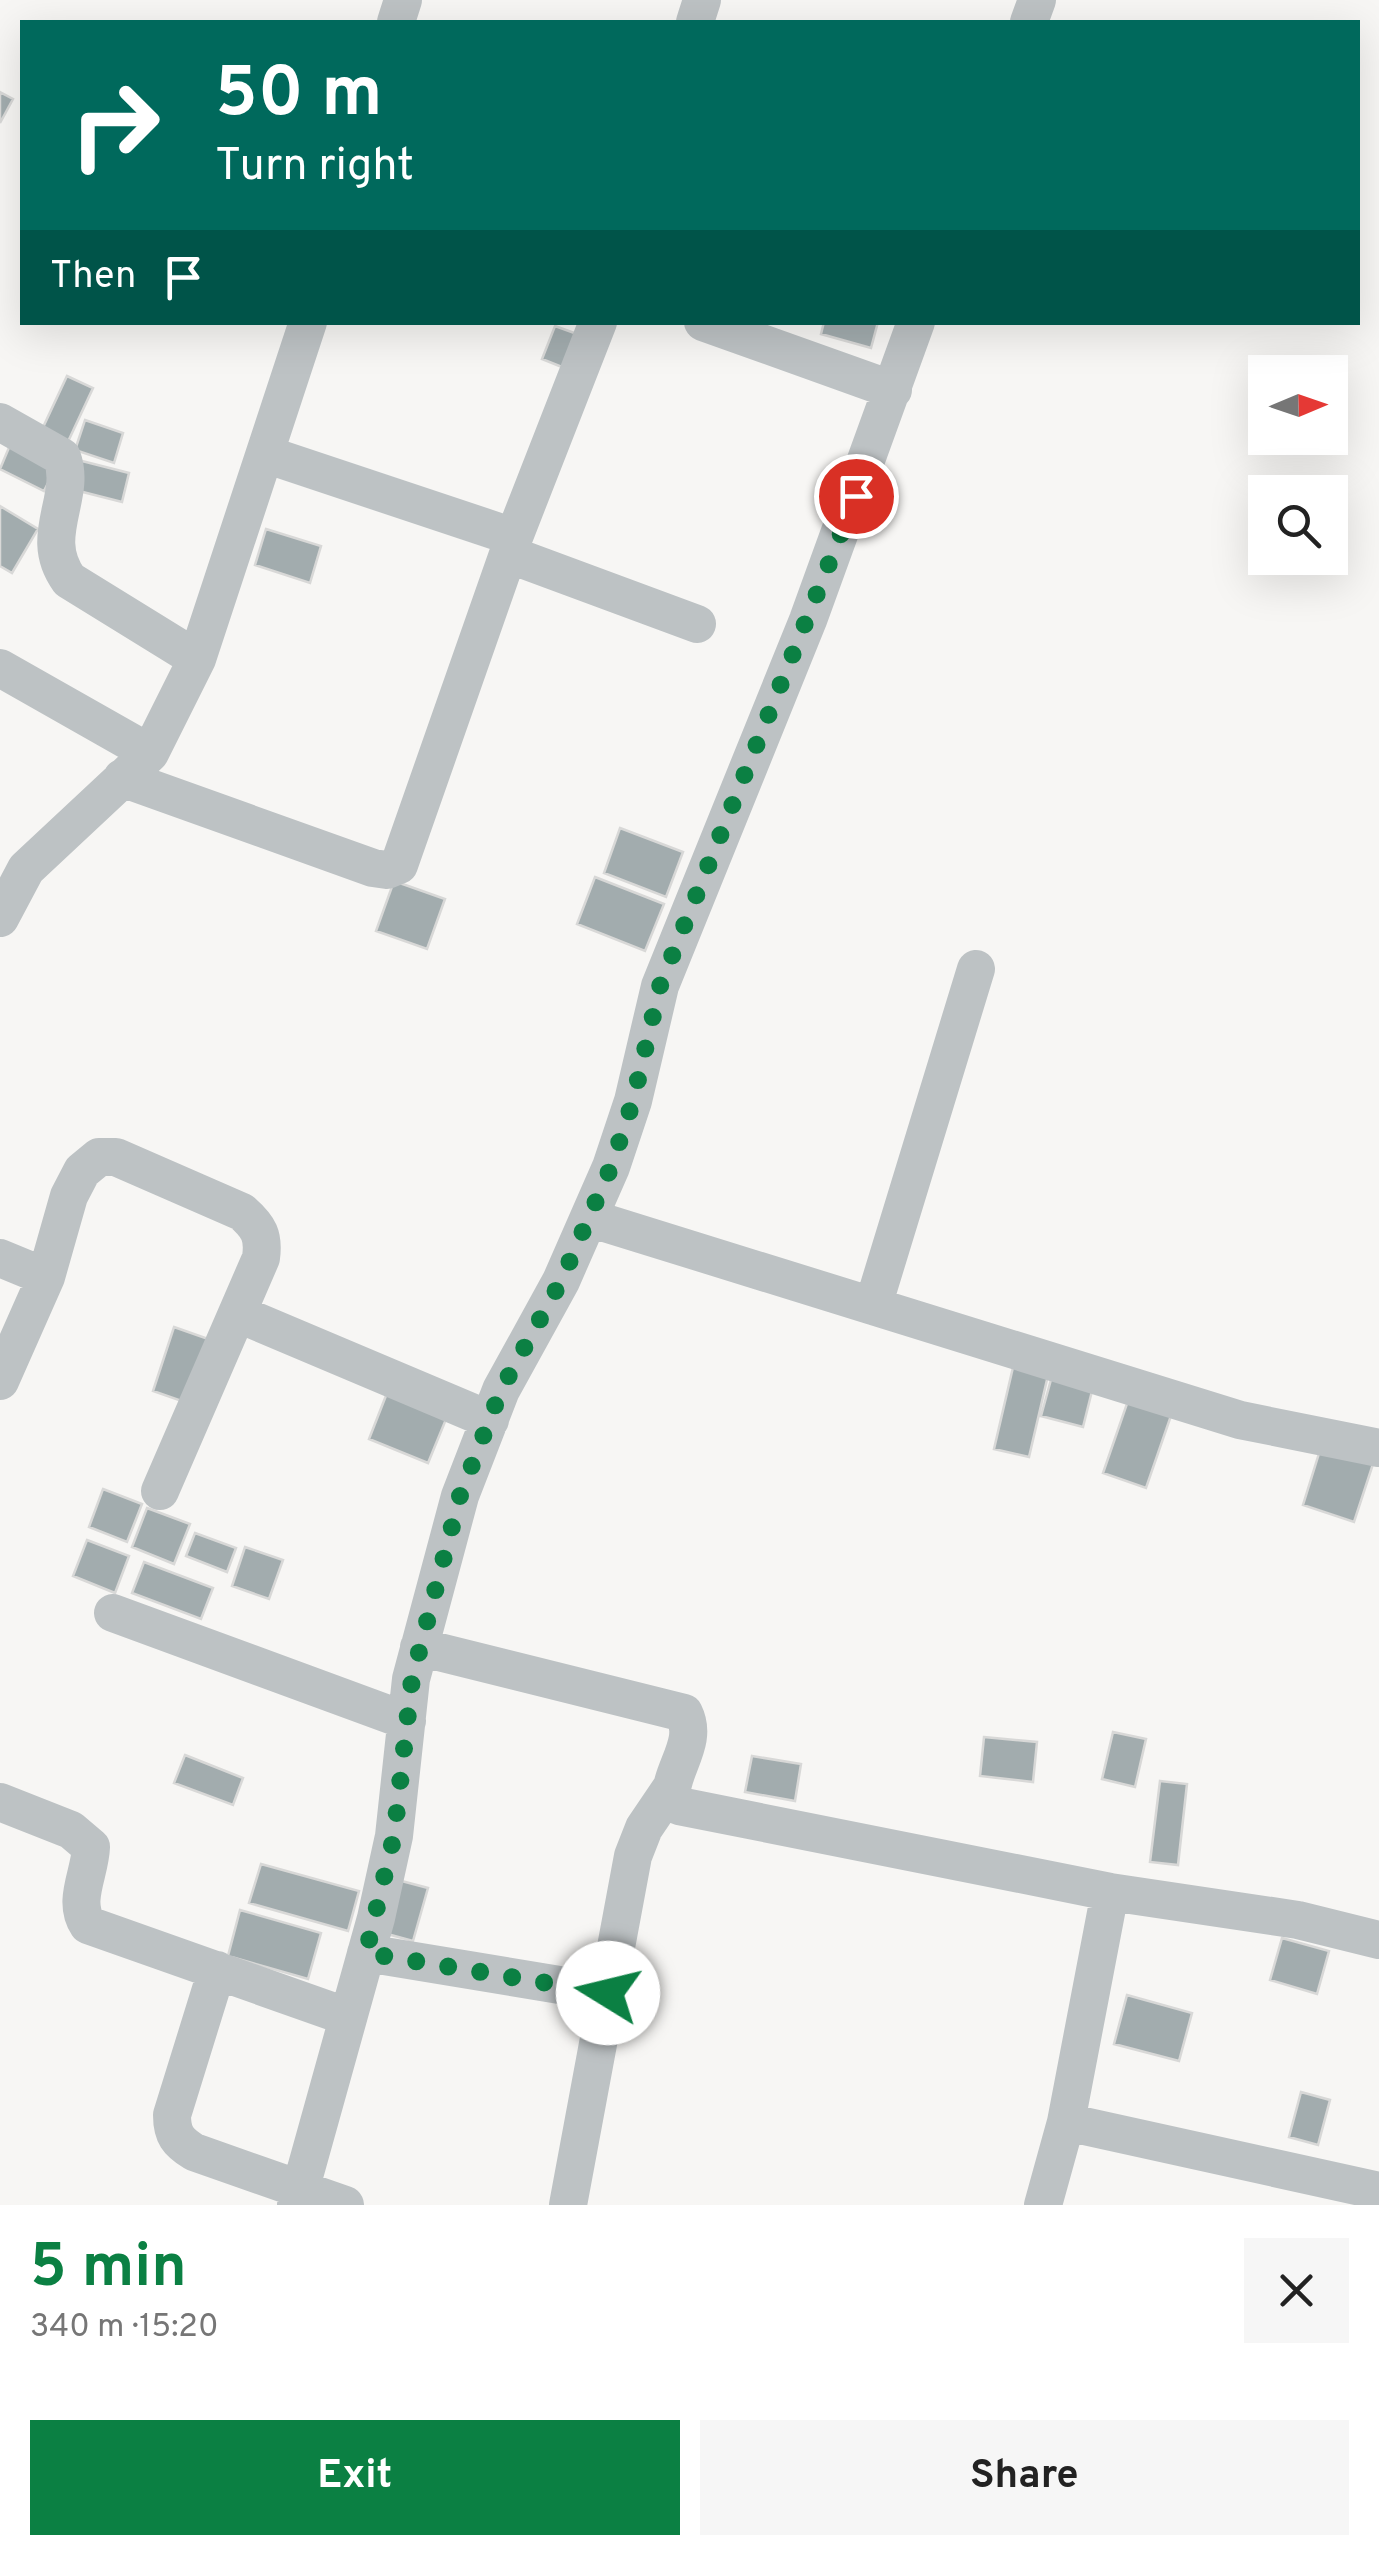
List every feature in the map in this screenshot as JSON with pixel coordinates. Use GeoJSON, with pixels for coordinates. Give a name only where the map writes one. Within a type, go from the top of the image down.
{"type":"FeatureCollection","features":[{"type":"Feature","properties":{"kind":"street"},"geometry":{"type":"LineString","coordinates":[[0,918],[26,869],[136,766],[197,658],[307,325]]}},
{"type":"Feature","properties":{"kind":"street"},"geometry":{"type":"LineString","coordinates":[[0,668],[136,766],[372,868],[387,870],[399,864],[511,546],[597,325]]}},
{"type":"Feature","properties":{"kind":"street"},"geometry":{"type":"LineString","coordinates":[[711,325],[893,390]]}},
{"type":"Feature","properties":{"kind":"street"},"geometry":{"type":"LineString","coordinates":[[298,2197],[366,1953],[394,1836],[419,1647],[460,1496],[490,1420],[589,1218],[633,1101],[660,986],[821,585],[915,325]]}},
{"type":"Feature","properties":{"kind":"street"},"geometry":{"type":"LineString","coordinates":[[0,422],[62,457],[54,544],[58,566],[69,580],[197,658]]}},
{"type":"Feature","properties":{"kind":"street"},"geometry":{"type":"LineString","coordinates":[[265,454],[511,546],[698,624]]}},
{"type":"Feature","properties":{"kind":"street"},"geometry":{"type":"LineString","coordinates":[[873,1306],[976,968]]}},
{"type":"Feature","properties":{"kind":"street"},"geometry":{"type":"LineString","coordinates":[[0,1381],[46,1277],[69,1196],[82,1171],[98,1157],[116,1157],[242,1212],[257,1225],[263,1239],[261,1258],[160,1491]]}},
{"type":"Feature","properties":{"kind":"street"},"geometry":{"type":"LineString","coordinates":[[589,1218],[1240,1420],[1379,1448]]}},
{"type":"Feature","properties":{"kind":"street"},"geometry":{"type":"LineString","coordinates":[[0,1258],[46,1277]]}},
{"type":"Feature","properties":{"kind":"street"},"geometry":{"type":"LineString","coordinates":[[239,1314],[490,1420]]}},
{"type":"Feature","properties":{"kind":"street"},"geometry":{"type":"LineString","coordinates":[[113,1613],[407,1721]]}},
{"type":"Feature","properties":{"kind":"street"},"geometry":{"type":"LineString","coordinates":[[419,1647],[684,1713],[689,1737],[671,1788],[644,1828],[634,1856],[568,2205]]}},
{"type":"Feature","properties":{"kind":"street"},"geometry":{"type":"LineString","coordinates":[[671,1788],[672,1799],[679,1806],[1110,1892],[1298,1920],[1379,1940]]}},
{"type":"Feature","properties":{"kind":"street"},"geometry":{"type":"LineString","coordinates":[[0,1802],[71,1830],[92,1847],[80,1898],[81,1914],[88,1925],[348,2016]]}},
{"type":"Feature","properties":{"kind":"street"},"geometry":{"type":"LineString","coordinates":[[1042,2205],[1066,2122],[1110,1892]]}},
{"type":"Feature","properties":{"kind":"street"},"geometry":{"type":"LineString","coordinates":[[366,1953],[608,1993]]}},
{"type":"Feature","properties":{"kind":"street"},"geometry":{"type":"LineString","coordinates":[[217,1970],[172,2115],[172,2130],[179,2142],[194,2152],[298,2197],[345,2205]]}},
{"type":"Feature","properties":{"kind":"street"},"geometry":{"type":"LineString","coordinates":[[1066,2122],[1379,2191]]}},
{"type":"Feature","properties":{"kind":"building"},"geometry":{"type":"Polygon","coordinates":[[[0,92],[13,99],[0,123],[0,92]]]}},
{"type":"Feature","properties":{"kind":"building"},"geometry":{"type":"Polygon","coordinates":[[[823,325],[877,325],[871,348],[821,334],[823,325]]]}},
{"type":"Feature","properties":{"kind":"building"},"geometry":{"type":"Polygon","coordinates":[[[555,326],[580,335],[567,369],[542,359],[555,326]]]}},
{"type":"Feature","properties":{"kind":"building"},"geometry":{"type":"Polygon","coordinates":[[[67,376],[93,388],[65,448],[39,436],[67,376]]]}},
{"type":"Feature","properties":{"kind":"building"},"geometry":{"type":"Polygon","coordinates":[[[85,420],[123,433],[114,463],[75,450],[85,420]]]}},
{"type":"Feature","properties":{"kind":"building"},"geometry":{"type":"Polygon","coordinates":[[[13,438],[59,461],[44,491],[0,469],[13,438]]]}},
{"type":"Feature","properties":{"kind":"building"},"geometry":{"type":"Polygon","coordinates":[[[82,461],[129,473],[122,502],[75,490],[82,461]]]}},
{"type":"Feature","properties":{"kind":"building"},"geometry":{"type":"Polygon","coordinates":[[[0,506],[38,529],[12,573],[0,566],[0,506]]]}},
{"type":"Feature","properties":{"kind":"building"},"geometry":{"type":"Polygon","coordinates":[[[266,529],[321,546],[310,583],[255,565],[266,529]]]}},
{"type":"Feature","properties":{"kind":"building"},"geometry":{"type":"Polygon","coordinates":[[[620,828],[683,852],[666,897],[604,873],[620,828]]]}},
{"type":"Feature","properties":{"kind":"building"},"geometry":{"type":"Polygon","coordinates":[[[595,877],[664,904],[645,951],[577,924],[595,877]]]}},
{"type":"Feature","properties":{"kind":"building"},"geometry":{"type":"Polygon","coordinates":[[[394,881],[445,899],[427,949],[376,931],[394,881]]]}},
{"type":"Feature","properties":{"kind":"building"},"geometry":{"type":"Polygon","coordinates":[[[174,1327],[214,1341],[193,1405],[153,1391],[174,1327]]]}},
{"type":"Feature","properties":{"kind":"building"},"geometry":{"type":"Polygon","coordinates":[[[1014,1363],[1049,1371],[1029,1457],[994,1449],[1014,1363]]]}},
{"type":"Feature","properties":{"kind":"building"},"geometry":{"type":"Polygon","coordinates":[[[1052,1376],[1093,1387],[1083,1427],[1041,1416],[1052,1376]]]}},
{"type":"Feature","properties":{"kind":"building"},"geometry":{"type":"Polygon","coordinates":[[[389,1388],[449,1412],[428,1463],[369,1439],[389,1388]]]}},
{"type":"Feature","properties":{"kind":"building"},"geometry":{"type":"Polygon","coordinates":[[[1131,1392],[1174,1407],[1146,1488],[1103,1473],[1131,1392]]]}},
{"type":"Feature","properties":{"kind":"building"},"geometry":{"type":"Polygon","coordinates":[[[1321,1447],[1373,1464],[1354,1522],[1303,1505],[1321,1447]]]}},
{"type":"Feature","properties":{"kind":"building"},"geometry":{"type":"Polygon","coordinates":[[[103,1489],[142,1504],[127,1542],[89,1527],[103,1489]]]}},
{"type":"Feature","properties":{"kind":"building"},"geometry":{"type":"Polygon","coordinates":[[[147,1508],[190,1524],[174,1564],[132,1547],[147,1508]]]}},
{"type":"Feature","properties":{"kind":"building"},"geometry":{"type":"Polygon","coordinates":[[[195,1533],[236,1548],[227,1572],[186,1556],[195,1533]]]}},
{"type":"Feature","properties":{"kind":"building"},"geometry":{"type":"Polygon","coordinates":[[[87,1540],[129,1556],[115,1593],[73,1576],[87,1540]]]}},
{"type":"Feature","properties":{"kind":"building"},"geometry":{"type":"Polygon","coordinates":[[[245,1547],[283,1560],[269,1599],[232,1586],[245,1547]]]}},
{"type":"Feature","properties":{"kind":"building"},"geometry":{"type":"Polygon","coordinates":[[[144,1562],[213,1588],[201,1619],[132,1593],[144,1562]]]}},
{"type":"Feature","properties":{"kind":"building"},"geometry":{"type":"Polygon","coordinates":[[[1113,1732],[1146,1739],[1135,1787],[1102,1779],[1113,1732]]]}},
{"type":"Feature","properties":{"kind":"building"},"geometry":{"type":"Polygon","coordinates":[[[984,1737],[1037,1742],[1033,1782],[980,1776],[984,1737]]]}},
{"type":"Feature","properties":{"kind":"building"},"geometry":{"type":"Polygon","coordinates":[[[185,1755],[243,1778],[233,1805],[174,1783],[185,1755]]]}},
{"type":"Feature","properties":{"kind":"building"},"geometry":{"type":"Polygon","coordinates":[[[752,1756],[801,1764],[795,1801],[745,1792],[752,1756]]]}},
{"type":"Feature","properties":{"kind":"building"},"geometry":{"type":"Polygon","coordinates":[[[1160,1781],[1187,1784],[1178,1865],[1150,1862],[1160,1781]]]}},
{"type":"Feature","properties":{"kind":"building"},"geometry":{"type":"Polygon","coordinates":[[[261,1864],[359,1891],[348,1931],[249,1903],[261,1864]]]}},
{"type":"Feature","properties":{"kind":"building"},"geometry":{"type":"Polygon","coordinates":[[[394,1879],[428,1888],[413,1941],[380,1932],[394,1879]]]}},
{"type":"Feature","properties":{"kind":"building"},"geometry":{"type":"Polygon","coordinates":[[[240,1910],[321,1933],[308,1979],[228,1956],[240,1910]]]}},
{"type":"Feature","properties":{"kind":"building"},"geometry":{"type":"Polygon","coordinates":[[[1282,1938],[1329,1951],[1317,1994],[1270,1980],[1282,1938]]]}},
{"type":"Feature","properties":{"kind":"building"},"geometry":{"type":"Polygon","coordinates":[[[1127,1995],[1192,2013],[1179,2061],[1114,2044],[1127,1995]]]}},
{"type":"Feature","properties":{"kind":"building"},"geometry":{"type":"Polygon","coordinates":[[[1301,2092],[1330,2100],[1318,2145],[1289,2137],[1301,2092]]]}},
{"type":"Feature","properties":{"kind":"route"},"geometry":{"type":"LineString","coordinates":[[608,1993],[366,1953],[394,1836],[412,1679],[460,1496],[501,1390],[561,1281],[611,1167],[633,1101],[660,986],[856,496]]}}]}
